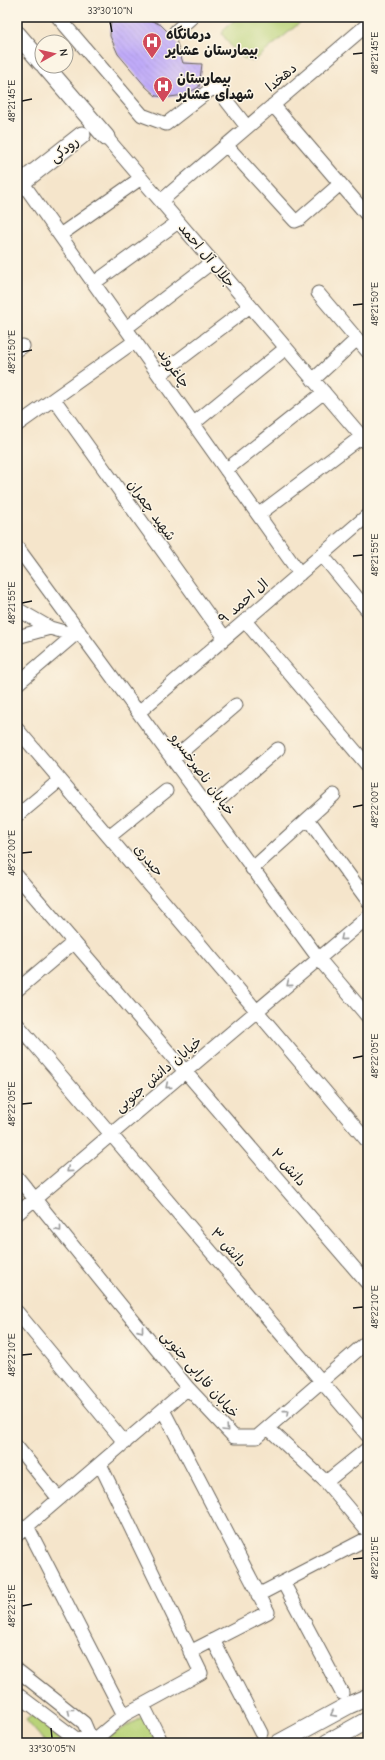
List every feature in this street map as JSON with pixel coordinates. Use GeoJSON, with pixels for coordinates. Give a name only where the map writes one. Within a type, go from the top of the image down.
{"type":"FeatureCollection","features":[{"type":"Feature","properties":{"kind":"main road"},"geometry":{"type":"LineString","coordinates":[[17,34],[34,54]]}},
{"type":"Feature","properties":{"kind":"main road","name":"جلال آل احمد"},"geometry":{"type":"LineString","coordinates":[[52,74],[106,137]]}},
{"type":"Feature","properties":{"kind":"main road","name":"رودکی"},"geometry":{"type":"LineString","coordinates":[[20,184],[82,135],[74,100]]}},
{"type":"Feature","properties":{"kind":"main road"},"geometry":{"type":"LineString","coordinates":[[82,135],[106,137]]}},
{"type":"Feature","properties":{"kind":"main road"},"geometry":{"type":"LineString","coordinates":[[279,1743],[349,1705],[368,1697]]}},
{"type":"Feature","properties":{"kind":"main road"},"geometry":{"type":"LineString","coordinates":[[327,1743],[368,1720]]}},
{"type":"Feature","properties":{"kind":"street"},"geometry":{"type":"LineString","coordinates":[[58,17],[142,115],[166,124],[215,86],[247,127]]}},
{"type":"Feature","properties":{"kind":"street"},"geometry":{"type":"LineString","coordinates":[[176,31],[192,17]]}},
{"type":"Feature","properties":{"kind":"street","name":"دهخدا"},"geometry":{"type":"LineString","coordinates":[[161,201],[367,26]]}},
{"type":"Feature","properties":{"kind":"street"},"geometry":{"type":"LineString","coordinates":[[273,105],[368,216]]}},
{"type":"Feature","properties":{"kind":"street","name":"جلال آل احمد"},"geometry":{"type":"LineString","coordinates":[[106,137],[365,440]]}},
{"type":"Feature","properties":{"kind":"street"},"geometry":{"type":"LineString","coordinates":[[226,145],[295,221],[300,219],[340,184]]}},
{"type":"Feature","properties":{"kind":"street"},"geometry":{"type":"LineString","coordinates":[[60,235],[141,178]]}},
{"type":"Feature","properties":{"kind":"street","name":"چاغروند"},"geometry":{"type":"LineString","coordinates":[[20,184],[60,235],[300,574]]}},
{"type":"Feature","properties":{"kind":"street"},"geometry":{"type":"LineString","coordinates":[[94,283],[178,222]]}},
{"type":"Feature","properties":{"kind":"street"},"geometry":{"type":"LineString","coordinates":[[126,328],[212,262]]}},
{"type":"Feature","properties":{"kind":"street"},"geometry":{"type":"LineString","coordinates":[[318,293],[368,352]]}},
{"type":"Feature","properties":{"kind":"street"},"geometry":{"type":"LineString","coordinates":[[159,375],[250,306]]}},
{"type":"Feature","properties":{"kind":"street"},"geometry":{"type":"LineString","coordinates":[[313,380],[357,339]]}},
{"type":"Feature","properties":{"kind":"street"},"geometry":{"type":"LineString","coordinates":[[17,425],[135,341]]}},
{"type":"Feature","properties":{"kind":"street"},"geometry":{"type":"LineString","coordinates":[[193,424],[286,348]]}},
{"type":"Feature","properties":{"kind":"street"},"geometry":{"type":"LineString","coordinates":[[226,470],[324,392]]}},
{"type":"Feature","properties":{"kind":"street","name":"شهید چمران"},"geometry":{"type":"LineString","coordinates":[[54,399],[224,638]]}},
{"type":"Feature","properties":{"kind":"street"},"geometry":{"type":"LineString","coordinates":[[258,515],[365,440]]}},
{"type":"Feature","properties":{"kind":"street","name":"ال احمد ۹"},"geometry":{"type":"LineString","coordinates":[[139,712],[368,515]]}},
{"type":"Feature","properties":{"kind":"street","name":"خیابان ناصرخسرو"},"geometry":{"type":"LineString","coordinates":[[17,547],[77,633],[139,712],[172,760],[319,959],[368,1016]]}},
{"type":"Feature","properties":{"kind":"street"},"geometry":{"type":"LineString","coordinates":[[322,555],[368,611]]}},
{"type":"Feature","properties":{"kind":"street"},"geometry":{"type":"LineString","coordinates":[[17,609],[50,628],[77,633]]}},
{"type":"Feature","properties":{"kind":"street"},"geometry":{"type":"LineString","coordinates":[[245,621],[368,766]]}},
{"type":"Feature","properties":{"kind":"street"},"geometry":{"type":"LineString","coordinates":[[17,637],[50,628]]}},
{"type":"Feature","properties":{"kind":"street"},"geometry":{"type":"LineString","coordinates":[[17,684],[77,633]]}},
{"type":"Feature","properties":{"kind":"street"},"geometry":{"type":"LineString","coordinates":[[172,760],[236,705]]}},
{"type":"Feature","properties":{"kind":"street","name":"حیدری"},"geometry":{"type":"LineString","coordinates":[[17,729],[368,1142]]}},
{"type":"Feature","properties":{"kind":"street"},"geometry":{"type":"LineString","coordinates":[[209,809],[278,749]]}},
{"type":"Feature","properties":{"kind":"street"},"geometry":{"type":"LineString","coordinates":[[17,816],[60,780]]}},
{"type":"Feature","properties":{"kind":"street"},"geometry":{"type":"LineString","coordinates":[[109,837],[166,791]]}},
{"type":"Feature","properties":{"kind":"street"},"geometry":{"type":"LineString","coordinates":[[252,868],[334,795]]}},
{"type":"Feature","properties":{"kind":"street"},"geometry":{"type":"LineString","coordinates":[[308,819],[368,901]]}},
{"type":"Feature","properties":{"kind":"street","name":"دانش ۲"},"geometry":{"type":"LineString","coordinates":[[17,876],[368,1284]]}},
{"type":"Feature","properties":{"kind":"street","name":"خیابان دانش جنوبی"},"geometry":{"type":"LineString","coordinates":[[17,1214],[368,917]]}},
{"type":"Feature","properties":{"kind":"street"},"geometry":{"type":"LineString","coordinates":[[17,990],[74,942]]}},
{"type":"Feature","properties":{"kind":"street","name":"دانش ۳"},"geometry":{"type":"LineString","coordinates":[[17,1024],[323,1381],[368,1436]]}},
{"type":"Feature","properties":{"kind":"street","name":"خیابان فارابی جنوبی"},"geometry":{"type":"LineString","coordinates":[[17,1177],[188,1388],[234,1437],[258,1437],[368,1342]]}},
{"type":"Feature","properties":{"kind":"street"},"geometry":{"type":"LineString","coordinates":[[17,1312],[125,1443]]}},
{"type":"Feature","properties":{"kind":"street"},"geometry":{"type":"LineString","coordinates":[[17,1536],[188,1388]]}},
{"type":"Feature","properties":{"kind":"street"},"geometry":{"type":"LineString","coordinates":[[163,1410],[268,1612],[190,1652]]}},
{"type":"Feature","properties":{"kind":"street"},"geometry":{"type":"LineString","coordinates":[[268,1428],[326,1482],[368,1532]]}},
{"type":"Feature","properties":{"kind":"street"},"geometry":{"type":"LineString","coordinates":[[17,1447],[59,1500]]}},
{"type":"Feature","properties":{"kind":"street"},"geometry":{"type":"LineString","coordinates":[[326,1482],[368,1448]]}},
{"type":"Feature","properties":{"kind":"street"},"geometry":{"type":"LineString","coordinates":[[92,1742],[124,1715],[200,1673],[100,1464]]}},
{"type":"Feature","properties":{"kind":"street"},"geometry":{"type":"LineString","coordinates":[[28,1526],[124,1715]]}},
{"type":"Feature","properties":{"kind":"street"},"geometry":{"type":"LineString","coordinates":[[258,1595],[368,1538]]}},
{"type":"Feature","properties":{"kind":"street"},"geometry":{"type":"LineString","coordinates":[[283,1582],[342,1693]]}},
{"type":"Feature","properties":{"kind":"street"},"geometry":{"type":"LineString","coordinates":[[213,1640],[261,1733]]}},
{"type":"Feature","properties":{"kind":"street"},"geometry":{"type":"LineString","coordinates":[[19,1676],[84,1723],[92,1742]]}},
{"type":"Feature","properties":{"kind":"street"},"geometry":{"type":"LineString","coordinates":[[17,1694],[75,1738],[92,1742]]}},
{"type":"Feature","properties":{"kind":"street"},"geometry":{"type":"LineString","coordinates":[[143,1705],[162,1743]]}},
{"type":"Feature","properties":{"kind":"green space"},"geometry":{"type":"Polygon","coordinates":[[[238,17],[298,17],[302,21],[254,61],[239,55],[222,34],[225,28],[238,17]]]}},
{"type":"Feature","properties":{"kind":"green space"},"geometry":{"type":"Polygon","coordinates":[[[33,1715],[64,1743],[46,1743],[26,1720],[33,1715]]]}},
{"type":"Feature","properties":{"kind":"green space"},"geometry":{"type":"Polygon","coordinates":[[[144,1716],[157,1743],[97,1743],[144,1716]]]}},
{"type":"Feature","properties":{"kind":"building","name":"درمانگاه بیمارستان عشایر"},"geometry":{"type":"Polygon","coordinates":[[[111,17],[144,17],[145,20],[153,21],[161,25],[176,40],[183,63],[202,64],[199,87],[184,95],[170,97],[156,96],[146,87],[118,54],[110,36],[111,17]]]}},
{"type":"Feature","properties":{"kind":"place","name":"درمانگاه بیمارستان عشایر"},"geometry":{"type":"Point","coordinates":[152,59]}},
{"type":"Feature","properties":{"kind":"place","name":"بیمارستان شهدای عشایر"},"geometry":{"type":"Point","coordinates":[163,103]}}]}
